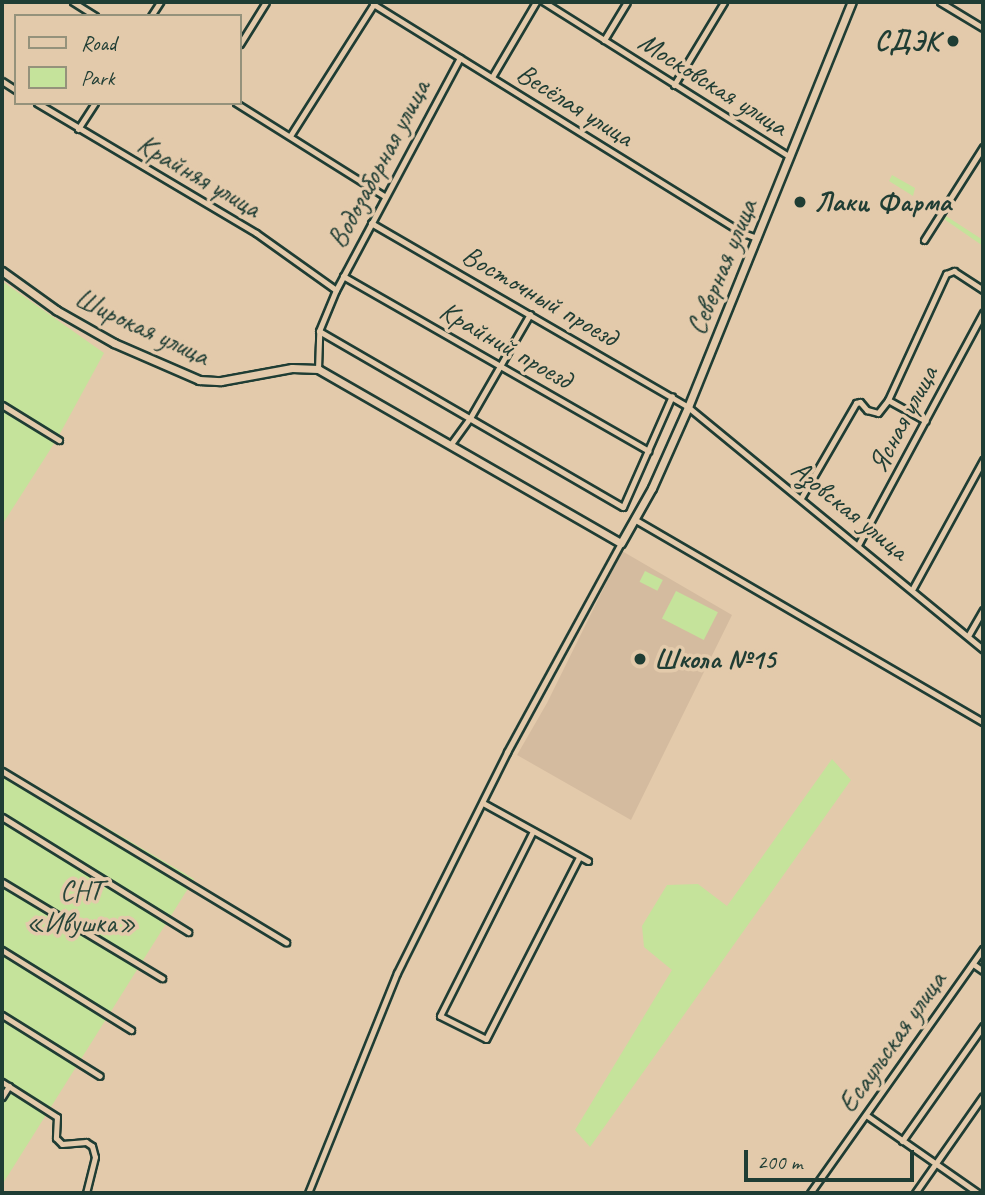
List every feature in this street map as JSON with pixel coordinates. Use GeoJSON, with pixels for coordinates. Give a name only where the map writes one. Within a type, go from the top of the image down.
{"type":"FeatureCollection","features":[{"type":"Feature","properties":{"kind":"street"},"geometry":{"type":"LineString","coordinates":[[73,2],[92,14]]}},
{"type":"Feature","properties":{"kind":"street"},"geometry":{"type":"LineString","coordinates":[[242,41],[266,2]]}},
{"type":"Feature","properties":{"kind":"street"},"geometry":{"type":"LineString","coordinates":[[492,77],[536,2]]}},
{"type":"Feature","properties":{"kind":"street","name":"Московская улица"},"geometry":{"type":"LineString","coordinates":[[544,2],[789,156]]}},
{"type":"Feature","properties":{"kind":"street"},"geometry":{"type":"LineString","coordinates":[[604,40],[628,2]]}},
{"type":"Feature","properties":{"kind":"street"},"geometry":{"type":"LineString","coordinates":[[674,85],[724,2]]}},
{"type":"Feature","properties":{"kind":"street","name":"Северная улица"},"geometry":{"type":"LineString","coordinates":[[621,543],[688,407],[852,2]]}},
{"type":"Feature","properties":{"kind":"street"},"geometry":{"type":"LineString","coordinates":[[940,2],[983,28]]}},
{"type":"Feature","properties":{"kind":"street"},"geometry":{"type":"LineString","coordinates":[[290,136],[374,3]]}},
{"type":"Feature","properties":{"kind":"street","name":"Весёлая улица"},"geometry":{"type":"LineString","coordinates":[[374,3],[743,233],[757,238]]}},
{"type":"Feature","properties":{"kind":"street","name":"Водозаборная улица"},"geometry":{"type":"LineString","coordinates":[[319,331],[336,290],[384,196],[460,58]]}},
{"type":"Feature","properties":{"kind":"street","name":"Крайняя улица"},"geometry":{"type":"LineString","coordinates":[[40,105],[256,233],[336,290]]}},
{"type":"Feature","properties":{"kind":"street"},"geometry":{"type":"LineString","coordinates":[[78,129],[94,105]]}},
{"type":"Feature","properties":{"kind":"street"},"geometry":{"type":"LineString","coordinates":[[239,105],[384,196]]}},
{"type":"Feature","properties":{"kind":"street"},"geometry":{"type":"LineString","coordinates":[[924,240],[983,147]]}},
{"type":"Feature","properties":{"kind":"street","name":"Восточный проезд"},"geometry":{"type":"LineString","coordinates":[[371,223],[688,407]]}},
{"type":"Feature","properties":{"kind":"street","name":"Широкая улица"},"geometry":{"type":"LineString","coordinates":[[2,271],[56,310],[114,343],[199,380],[221,381],[292,368],[318,369]]}},
{"type":"Feature","properties":{"kind":"street"},"geometry":{"type":"LineString","coordinates":[[801,498],[853,406],[860,402],[867,410],[878,412],[888,400],[946,274],[958,272],[983,290]]}},
{"type":"Feature","properties":{"kind":"street","name":"Крайний проезд"},"geometry":{"type":"LineString","coordinates":[[343,276],[648,451]]}},
{"type":"Feature","properties":{"kind":"street","name":"Ясная улица"},"geometry":{"type":"LineString","coordinates":[[858,545],[983,313]]}},
{"type":"Feature","properties":{"kind":"street"},"geometry":{"type":"LineString","coordinates":[[451,444],[470,418],[530,314]]}},
{"type":"Feature","properties":{"kind":"street"},"geometry":{"type":"LineString","coordinates":[[309,1193],[397,973],[558,656],[621,543],[318,369],[319,331],[623,507],[672,397]]}},
{"type":"Feature","properties":{"kind":"street"},"geometry":{"type":"LineString","coordinates":[[888,400],[926,421]]}},
{"type":"Feature","properties":{"kind":"street"},"geometry":{"type":"LineString","coordinates":[[2,405],[59,440]]}},
{"type":"Feature","properties":{"kind":"street","name":"Азовская улица"},"geometry":{"type":"LineString","coordinates":[[688,407],[913,588],[983,649]]}},
{"type":"Feature","properties":{"kind":"street"},"geometry":{"type":"LineString","coordinates":[[913,588],[983,460]]}},
{"type":"Feature","properties":{"kind":"street"},"geometry":{"type":"LineString","coordinates":[[634,519],[983,722]]}},
{"type":"Feature","properties":{"kind":"street"},"geometry":{"type":"LineString","coordinates":[[968,636],[983,610]]}},
{"type":"Feature","properties":{"kind":"street"},"geometry":{"type":"LineString","coordinates":[[2,771],[286,942]]}},
{"type":"Feature","properties":{"kind":"street"},"geometry":{"type":"LineString","coordinates":[[484,803],[588,862]]}},
{"type":"Feature","properties":{"kind":"street"},"geometry":{"type":"LineString","coordinates":[[2,817],[188,932]]}},
{"type":"Feature","properties":{"kind":"street"},"geometry":{"type":"LineString","coordinates":[[533,831],[440,1016],[486,1039],[579,857]]}},
{"type":"Feature","properties":{"kind":"street"},"geometry":{"type":"LineString","coordinates":[[2,882],[162,978]]}},
{"type":"Feature","properties":{"kind":"street","name":"Есаульская улица"},"geometry":{"type":"LineString","coordinates":[[810,1193],[983,949]]}},
{"type":"Feature","properties":{"kind":"street"},"geometry":{"type":"LineString","coordinates":[[2,950],[131,1030]]}},
{"type":"Feature","properties":{"kind":"street"},"geometry":{"type":"LineString","coordinates":[[973,964],[983,971]]}},
{"type":"Feature","properties":{"kind":"street"},"geometry":{"type":"LineString","coordinates":[[2,1015],[100,1076]]}},
{"type":"Feature","properties":{"kind":"street"},"geometry":{"type":"LineString","coordinates":[[902,1141],[983,1026]]}},
{"type":"Feature","properties":{"kind":"street"},"geometry":{"type":"LineString","coordinates":[[2,1082],[57,1116],[56,1138],[62,1144],[86,1142],[94,1150],[86,1193]]}},
{"type":"Feature","properties":{"kind":"street"},"geometry":{"type":"LineString","coordinates":[[2,1097],[9,1086]]}},
{"type":"Feature","properties":{"kind":"street"},"geometry":{"type":"LineString","coordinates":[[915,1193],[983,1096]]}},
{"type":"Feature","properties":{"kind":"street"},"geometry":{"type":"LineString","coordinates":[[866,1115],[978,1193]]}},
{"type":"Feature","properties":{"kind":"shaded area","name":"Школа №15"},"geometry":{"type":"Polygon","coordinates":[[[622,551],[732,615],[631,820],[517,755],[547,703],[622,551]]]}},
{"type":"Feature","properties":{"kind":"green space"},"geometry":{"type":"Polygon","coordinates":[[[892,175],[915,188],[913,196],[889,181],[892,175]]]}},
{"type":"Feature","properties":{"kind":"green space"},"geometry":{"type":"Polygon","coordinates":[[[946,216],[983,240],[983,246],[944,219],[946,216]]]}},
{"type":"Feature","properties":{"kind":"green space"},"geometry":{"type":"Polygon","coordinates":[[[2,281],[104,353],[57,439],[2,525],[2,281]]]}},
{"type":"Feature","properties":{"kind":"green space"},"geometry":{"type":"Polygon","coordinates":[[[645,571],[663,580],[657,591],[640,582],[645,571]]]}},
{"type":"Feature","properties":{"kind":"green space"},"geometry":{"type":"Polygon","coordinates":[[[676,591],[718,612],[704,640],[662,619],[676,591]]]}},
{"type":"Feature","properties":{"kind":"green space"},"geometry":{"type":"Polygon","coordinates":[[[832,759],[851,780],[590,1147],[575,1130],[672,970],[644,947],[642,926],[667,885],[698,884],[727,906],[832,759]]]}},
{"type":"Feature","properties":{"kind":"green space","name":"СНТ «Ивушка»"},"geometry":{"type":"Polygon","coordinates":[[[2,766],[194,879],[2,1185],[2,766]]]}},
{"type":"Feature","properties":{"kind":"place","name":"СДЭК"},"geometry":{"type":"Point","coordinates":[953,41]}},
{"type":"Feature","properties":{"kind":"place","name":"Лаки Фарма"},"geometry":{"type":"Point","coordinates":[800,202]}},
{"type":"Feature","properties":{"kind":"place","name":"Школа №15"},"geometry":{"type":"Point","coordinates":[640,659]}}]}
